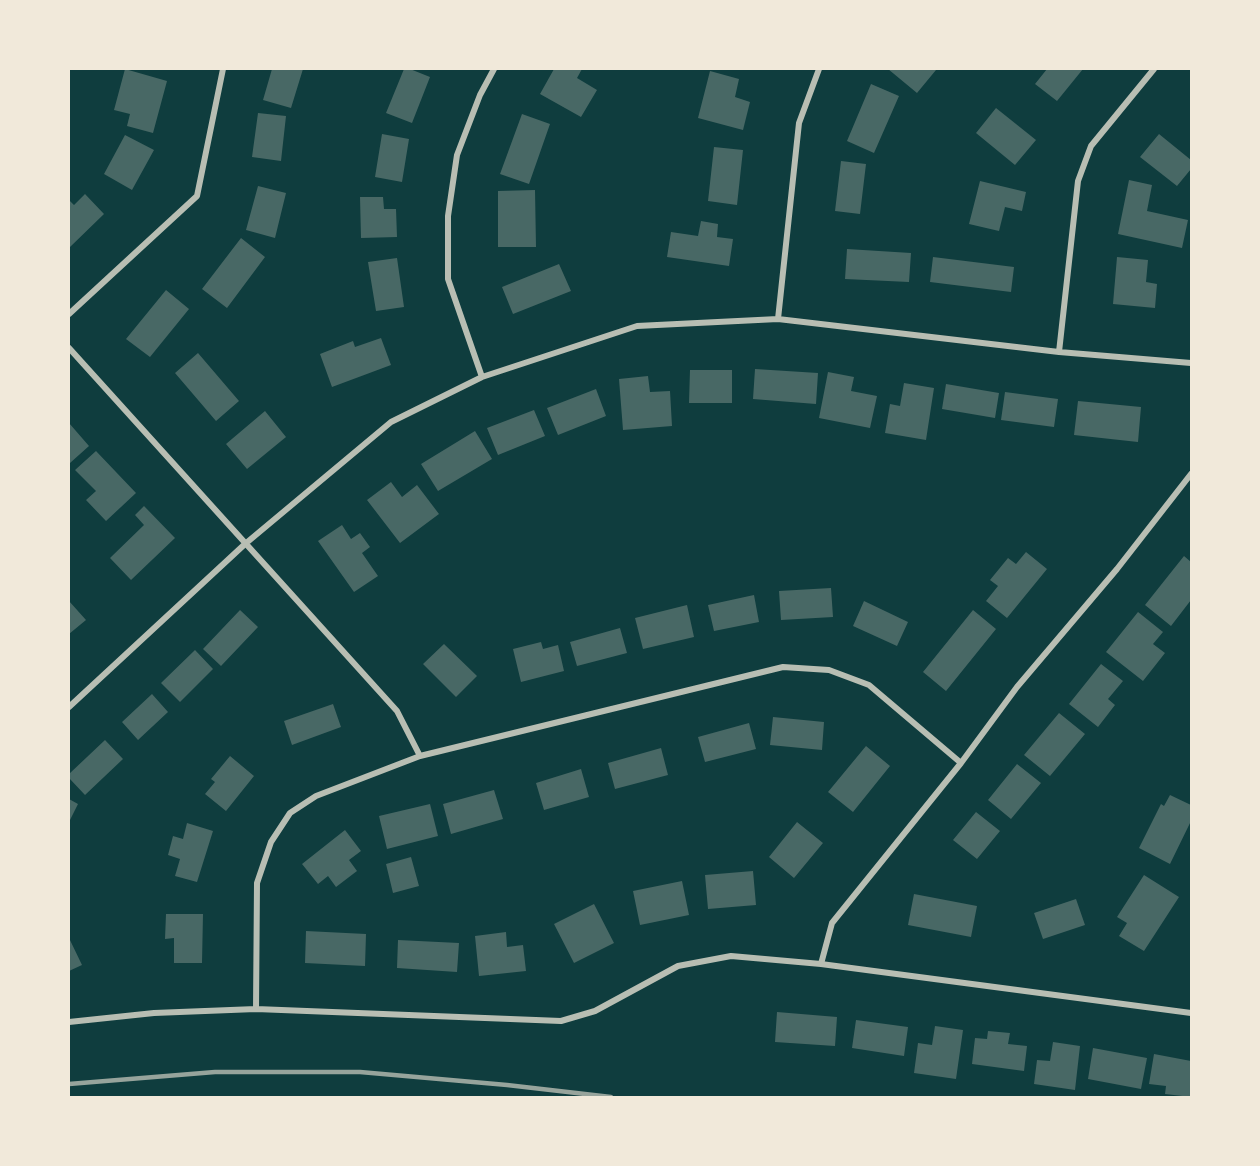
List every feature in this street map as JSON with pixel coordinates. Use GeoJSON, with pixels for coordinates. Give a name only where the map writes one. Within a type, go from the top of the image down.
{"type":"FeatureCollection","features":[{"type":"Feature","properties":{"kind":"street"},"geometry":{"type":"LineString","coordinates":[[69,314],[197,196],[224,69]]}},
{"type":"Feature","properties":{"kind":"street"},"geometry":{"type":"LineString","coordinates":[[482,377],[448,279],[448,216],[457,155],[480,95],[494,69]]}},
{"type":"Feature","properties":{"kind":"street"},"geometry":{"type":"LineString","coordinates":[[778,319],[799,123],[819,69]]}},
{"type":"Feature","properties":{"kind":"street"},"geometry":{"type":"LineString","coordinates":[[1059,352],[1078,181],[1091,146],[1154,69]]}},
{"type":"Feature","properties":{"kind":"street"},"geometry":{"type":"LineString","coordinates":[[69,708],[245,544],[391,422],[482,377],[636,326],[778,319],[1059,352],[1191,363]]}},
{"type":"Feature","properties":{"kind":"street"},"geometry":{"type":"LineString","coordinates":[[69,348],[397,711],[420,756]]}},
{"type":"Feature","properties":{"kind":"street"},"geometry":{"type":"LineString","coordinates":[[821,964],[832,923],[961,763],[1017,687],[1117,569],[1191,474]]}},
{"type":"Feature","properties":{"kind":"street"},"geometry":{"type":"LineString","coordinates":[[256,1009],[257,884],[271,842],[290,813],[316,796],[420,756],[783,667],[829,670],[869,685],[961,763]]}},
{"type":"Feature","properties":{"kind":"street"},"geometry":{"type":"LineString","coordinates":[[69,1022],[154,1013],[256,1009],[561,1021],[595,1011],[678,966],[730,956],[821,964],[1191,1013]]}},
{"type":"Feature","properties":{"kind":"building"},"geometry":{"type":"Polygon","coordinates":[[[125,69],[167,81],[153,133],[127,126],[130,114],[114,110],[125,69]]]}},
{"type":"Feature","properties":{"kind":"building"},"geometry":{"type":"Polygon","coordinates":[[[272,69],[303,69],[291,108],[263,100],[272,69]]]}},
{"type":"Feature","properties":{"kind":"building"},"geometry":{"type":"Polygon","coordinates":[[[404,69],[430,77],[412,123],[386,113],[404,69]]]}},
{"type":"Feature","properties":{"kind":"building"},"geometry":{"type":"Polygon","coordinates":[[[554,69],[582,69],[577,78],[597,90],[581,117],[540,94],[554,69]]]}},
{"type":"Feature","properties":{"kind":"building"},"geometry":{"type":"Polygon","coordinates":[[[888,69],[935,69],[936,70],[917,93],[888,69]]]}},
{"type":"Feature","properties":{"kind":"building"},"geometry":{"type":"Polygon","coordinates":[[[1047,69],[1083,69],[1057,101],[1035,84],[1047,69]]]}},
{"type":"Feature","properties":{"kind":"building"},"geometry":{"type":"Polygon","coordinates":[[[710,71],[739,79],[735,97],[750,102],[743,130],[698,118],[710,71]]]}},
{"type":"Feature","properties":{"kind":"building"},"geometry":{"type":"Polygon","coordinates":[[[871,84],[899,96],[874,153],[847,141],[871,84]]]}},
{"type":"Feature","properties":{"kind":"building"},"geometry":{"type":"Polygon","coordinates":[[[996,108],[1036,140],[1015,165],[976,133],[996,108]]]}},
{"type":"Feature","properties":{"kind":"building"},"geometry":{"type":"Polygon","coordinates":[[[258,113],[286,116],[281,161],[252,157],[258,113]]]}},
{"type":"Feature","properties":{"kind":"building"},"geometry":{"type":"Polygon","coordinates":[[[522,114],[550,124],[529,184],[500,174],[522,114]]]}},
{"type":"Feature","properties":{"kind":"building"},"geometry":{"type":"Polygon","coordinates":[[[382,134],[409,139],[402,182],[375,177],[382,134]]]}},
{"type":"Feature","properties":{"kind":"building"},"geometry":{"type":"Polygon","coordinates":[[[1159,134],[1191,160],[1191,169],[1177,186],[1140,157],[1159,134]]]}},
{"type":"Feature","properties":{"kind":"building"},"geometry":{"type":"Polygon","coordinates":[[[125,135],[154,150],[132,190],[104,174],[125,135]]]}},
{"type":"Feature","properties":{"kind":"building"},"geometry":{"type":"Polygon","coordinates":[[[714,147],[743,150],[737,205],[708,201],[714,147]]]}},
{"type":"Feature","properties":{"kind":"building"},"geometry":{"type":"Polygon","coordinates":[[[841,161],[866,164],[860,214],[835,211],[841,161]]]}},
{"type":"Feature","properties":{"kind":"building"},"geometry":{"type":"Polygon","coordinates":[[[1129,180],[1152,185],[1147,211],[1188,220],[1182,248],[1118,234],[1129,180]]]}},
{"type":"Feature","properties":{"kind":"building"},"geometry":{"type":"Polygon","coordinates":[[[980,181],[1026,192],[1022,211],[1005,207],[999,231],[969,224],[980,181]]]}},
{"type":"Feature","properties":{"kind":"building"},"geometry":{"type":"Polygon","coordinates":[[[258,186],[286,193],[275,238],[246,230],[258,186]]]}},
{"type":"Feature","properties":{"kind":"building"},"geometry":{"type":"Polygon","coordinates":[[[535,190],[536,247],[498,247],[498,191],[535,190]]]}},
{"type":"Feature","properties":{"kind":"building"},"geometry":{"type":"Polygon","coordinates":[[[85,194],[104,214],[69,248],[69,200],[74,205],[85,194]]]}},
{"type":"Feature","properties":{"kind":"building"},"geometry":{"type":"Polygon","coordinates":[[[360,197],[383,197],[384,209],[396,209],[397,237],[361,238],[360,197]]]}},
{"type":"Feature","properties":{"kind":"building"},"geometry":{"type":"Polygon","coordinates":[[[701,221],[718,224],[717,237],[733,239],[729,266],[667,257],[671,232],[698,236],[701,221]]]}},
{"type":"Feature","properties":{"kind":"building"},"geometry":{"type":"Polygon","coordinates":[[[241,238],[265,257],[227,308],[202,289],[241,238]]]}},
{"type":"Feature","properties":{"kind":"building"},"geometry":{"type":"Polygon","coordinates":[[[847,249],[911,253],[909,282],[845,279],[847,249]]]}},
{"type":"Feature","properties":{"kind":"building"},"geometry":{"type":"Polygon","coordinates":[[[933,257],[1014,267],[1011,292],[930,282],[933,257]]]}},
{"type":"Feature","properties":{"kind":"building"},"geometry":{"type":"Polygon","coordinates":[[[1117,257],[1148,260],[1146,282],[1157,284],[1155,308],[1113,304],[1117,257]]]}},
{"type":"Feature","properties":{"kind":"building"},"geometry":{"type":"Polygon","coordinates":[[[397,258],[404,307],[376,311],[368,262],[397,258]]]}},
{"type":"Feature","properties":{"kind":"building"},"geometry":{"type":"Polygon","coordinates":[[[559,264],[571,291],[513,314],[502,287],[559,264]]]}},
{"type":"Feature","properties":{"kind":"building"},"geometry":{"type":"Polygon","coordinates":[[[166,290],[189,309],[150,357],[126,339],[166,290]]]}},
{"type":"Feature","properties":{"kind":"building"},"geometry":{"type":"Polygon","coordinates":[[[381,338],[391,365],[332,387],[320,354],[353,341],[355,347],[381,338]]]}},
{"type":"Feature","properties":{"kind":"building"},"geometry":{"type":"Polygon","coordinates":[[[198,353],[239,401],[216,421],[175,373],[198,353]]]}},
{"type":"Feature","properties":{"kind":"building"},"geometry":{"type":"Polygon","coordinates":[[[755,369],[818,373],[816,404],[753,399],[755,369]]]}},
{"type":"Feature","properties":{"kind":"building"},"geometry":{"type":"Polygon","coordinates":[[[690,370],[732,370],[732,403],[689,403],[690,370]]]}},
{"type":"Feature","properties":{"kind":"building"},"geometry":{"type":"Polygon","coordinates":[[[828,372],[854,377],[851,391],[877,396],[870,428],[819,418],[828,372]]]}},
{"type":"Feature","properties":{"kind":"building"},"geometry":{"type":"Polygon","coordinates":[[[648,376],[650,392],[670,391],[672,426],[623,430],[619,379],[648,376]]]}},
{"type":"Feature","properties":{"kind":"building"},"geometry":{"type":"Polygon","coordinates":[[[904,383],[934,388],[926,440],[885,433],[890,404],[900,406],[904,383]]]}},
{"type":"Feature","properties":{"kind":"building"},"geometry":{"type":"Polygon","coordinates":[[[946,384],[999,393],[995,418],[942,409],[946,384]]]}},
{"type":"Feature","properties":{"kind":"building"},"geometry":{"type":"Polygon","coordinates":[[[596,389],[606,416],[558,435],[547,408],[596,389]]]}},
{"type":"Feature","properties":{"kind":"building"},"geometry":{"type":"Polygon","coordinates":[[[1005,392],[1058,399],[1054,427],[1001,420],[1005,392]]]}},
{"type":"Feature","properties":{"kind":"building"},"geometry":{"type":"Polygon","coordinates":[[[1078,401],[1141,407],[1138,442],[1074,435],[1078,401]]]}},
{"type":"Feature","properties":{"kind":"building"},"geometry":{"type":"Polygon","coordinates":[[[534,410],[545,436],[498,455],[487,428],[534,410]]]}},
{"type":"Feature","properties":{"kind":"building"},"geometry":{"type":"Polygon","coordinates":[[[265,411],[286,437],[247,469],[226,444],[265,411]]]}},
{"type":"Feature","properties":{"kind":"building"},"geometry":{"type":"Polygon","coordinates":[[[69,423],[89,446],[70,463],[69,461],[69,423]]]}},
{"type":"Feature","properties":{"kind":"building"},"geometry":{"type":"Polygon","coordinates":[[[475,431],[492,459],[438,491],[421,464],[475,431]]]}},
{"type":"Feature","properties":{"kind":"building"},"geometry":{"type":"Polygon","coordinates":[[[96,451],[136,493],[106,521],[86,500],[96,491],[75,470],[96,451]]]}},
{"type":"Feature","properties":{"kind":"building"},"geometry":{"type":"Polygon","coordinates":[[[391,482],[402,497],[417,485],[439,514],[400,543],[367,500],[391,482]]]}},
{"type":"Feature","properties":{"kind":"building"},"geometry":{"type":"Polygon","coordinates":[[[144,506],[175,538],[131,580],[110,558],[144,525],[135,515],[144,506]]]}},
{"type":"Feature","properties":{"kind":"building"},"geometry":{"type":"Polygon","coordinates":[[[342,525],[351,539],[360,533],[370,547],[362,553],[378,576],[354,592],[318,541],[342,525]]]}},
{"type":"Feature","properties":{"kind":"building"},"geometry":{"type":"Polygon","coordinates":[[[1026,552],[1047,569],[1007,618],[986,601],[998,586],[990,580],[1008,558],[1016,564],[1026,552]]]}},
{"type":"Feature","properties":{"kind":"building"},"geometry":{"type":"Polygon","coordinates":[[[1184,556],[1191,562],[1191,600],[1171,626],[1145,605],[1184,556]]]}},
{"type":"Feature","properties":{"kind":"building"},"geometry":{"type":"Polygon","coordinates":[[[831,588],[833,617],[781,620],[779,591],[831,588]]]}},
{"type":"Feature","properties":{"kind":"building"},"geometry":{"type":"Polygon","coordinates":[[[754,595],[759,622],[714,631],[708,605],[754,595]]]}},
{"type":"Feature","properties":{"kind":"building"},"geometry":{"type":"Polygon","coordinates":[[[69,601],[86,620],[69,634],[69,601]]]}},
{"type":"Feature","properties":{"kind":"building"},"geometry":{"type":"Polygon","coordinates":[[[864,601],[908,622],[897,646],[853,626],[864,601]]]}},
{"type":"Feature","properties":{"kind":"building"},"geometry":{"type":"Polygon","coordinates":[[[687,605],[694,637],[643,649],[635,618],[687,605]]]}},
{"type":"Feature","properties":{"kind":"building"},"geometry":{"type":"Polygon","coordinates":[[[240,610],[258,627],[221,666],[203,649],[240,610]]]}},
{"type":"Feature","properties":{"kind":"building"},"geometry":{"type":"Polygon","coordinates":[[[973,610],[996,629],[946,691],[923,672],[973,610]]]}},
{"type":"Feature","properties":{"kind":"building"},"geometry":{"type":"Polygon","coordinates":[[[1138,612],[1163,632],[1153,644],[1165,653],[1143,681],[1106,652],[1138,612]]]}},
{"type":"Feature","properties":{"kind":"building"},"geometry":{"type":"Polygon","coordinates":[[[620,628],[627,653],[577,666],[570,642],[620,628]]]}},
{"type":"Feature","properties":{"kind":"building"},"geometry":{"type":"Polygon","coordinates":[[[541,642],[543,649],[558,645],[564,671],[521,682],[513,649],[541,642]]]}},
{"type":"Feature","properties":{"kind":"building"},"geometry":{"type":"Polygon","coordinates":[[[444,644],[477,676],[456,697],[423,664],[444,644]]]}},
{"type":"Feature","properties":{"kind":"building"},"geometry":{"type":"Polygon","coordinates":[[[195,650],[213,669],[180,702],[161,683],[195,650]]]}},
{"type":"Feature","properties":{"kind":"building"},"geometry":{"type":"Polygon","coordinates":[[[1101,664],[1123,681],[1108,699],[1115,705],[1098,727],[1069,704],[1101,664]]]}},
{"type":"Feature","properties":{"kind":"building"},"geometry":{"type":"Polygon","coordinates":[[[152,694],[168,712],[138,740],[122,722],[152,694]]]}},
{"type":"Feature","properties":{"kind":"building"},"geometry":{"type":"Polygon","coordinates":[[[333,704],[341,727],[292,745],[284,721],[333,704]]]}},
{"type":"Feature","properties":{"kind":"building"},"geometry":{"type":"Polygon","coordinates":[[[1059,713],[1085,734],[1050,776],[1024,755],[1059,713]]]}},
{"type":"Feature","properties":{"kind":"building"},"geometry":{"type":"Polygon","coordinates":[[[773,717],[824,722],[822,750],[770,745],[773,717]]]}},
{"type":"Feature","properties":{"kind":"building"},"geometry":{"type":"Polygon","coordinates":[[[749,723],[756,749],[705,762],[698,737],[749,723]]]}},
{"type":"Feature","properties":{"kind":"building"},"geometry":{"type":"Polygon","coordinates":[[[105,740],[123,759],[85,795],[69,778],[69,774],[105,740]]]}},
{"type":"Feature","properties":{"kind":"building"},"geometry":{"type":"Polygon","coordinates":[[[866,746],[890,766],[853,812],[828,792],[866,746]]]}},
{"type":"Feature","properties":{"kind":"building"},"geometry":{"type":"Polygon","coordinates":[[[661,748],[668,775],[615,789],[608,763],[661,748]]]}},
{"type":"Feature","properties":{"kind":"building"},"geometry":{"type":"Polygon","coordinates":[[[230,756],[254,776],[226,811],[205,794],[215,782],[211,779],[230,756]]]}},
{"type":"Feature","properties":{"kind":"building"},"geometry":{"type":"Polygon","coordinates":[[[1017,764],[1041,783],[1011,819],[988,800],[1017,764]]]}},
{"type":"Feature","properties":{"kind":"building"},"geometry":{"type":"Polygon","coordinates":[[[581,769],[589,797],[544,810],[536,783],[581,769]]]}},
{"type":"Feature","properties":{"kind":"building"},"geometry":{"type":"Polygon","coordinates":[[[494,790],[503,819],[451,834],[443,804],[494,790]]]}},
{"type":"Feature","properties":{"kind":"building"},"geometry":{"type":"Polygon","coordinates":[[[1170,795],[1191,805],[1191,821],[1170,864],[1139,848],[1161,804],[1164,806],[1170,795]]]}},
{"type":"Feature","properties":{"kind":"building"},"geometry":{"type":"Polygon","coordinates":[[[69,799],[78,804],[69,822],[69,799]]]}},
{"type":"Feature","properties":{"kind":"building"},"geometry":{"type":"Polygon","coordinates":[[[430,804],[438,836],[387,849],[379,816],[430,804]]]}},
{"type":"Feature","properties":{"kind":"building"},"geometry":{"type":"Polygon","coordinates":[[[976,812],[1000,831],[977,859],[953,840],[976,812]]]}},
{"type":"Feature","properties":{"kind":"building"},"geometry":{"type":"Polygon","coordinates":[[[797,822],[823,843],[794,878],[769,857],[797,822]]]}},
{"type":"Feature","properties":{"kind":"building"},"geometry":{"type":"Polygon","coordinates":[[[187,823],[213,831],[197,882],[175,876],[180,859],[168,855],[173,836],[183,839],[187,823]]]}},
{"type":"Feature","properties":{"kind":"building"},"geometry":{"type":"Polygon","coordinates":[[[345,830],[361,851],[349,860],[357,871],[336,887],[328,876],[318,884],[302,864],[345,830]]]}},
{"type":"Feature","properties":{"kind":"building"},"geometry":{"type":"Polygon","coordinates":[[[411,857],[419,886],[393,893],[386,864],[411,857]]]}},
{"type":"Feature","properties":{"kind":"building"},"geometry":{"type":"Polygon","coordinates":[[[753,871],[756,905],[708,909],[705,875],[753,871]]]}},
{"type":"Feature","properties":{"kind":"building"},"geometry":{"type":"Polygon","coordinates":[[[1144,875],[1179,897],[1144,951],[1119,936],[1127,923],[1117,917],[1144,875]]]}},
{"type":"Feature","properties":{"kind":"building"},"geometry":{"type":"Polygon","coordinates":[[[682,881],[689,915],[640,925],[633,891],[682,881]]]}},
{"type":"Feature","properties":{"kind":"building"},"geometry":{"type":"Polygon","coordinates":[[[914,894],[977,906],[971,937],[908,925],[914,894]]]}},
{"type":"Feature","properties":{"kind":"building"},"geometry":{"type":"Polygon","coordinates":[[[1076,899],[1085,925],[1043,939],[1034,913],[1076,899]]]}},
{"type":"Feature","properties":{"kind":"building"},"geometry":{"type":"Polygon","coordinates":[[[594,904],[614,943],[574,963],[554,924],[594,904]]]}},
{"type":"Feature","properties":{"kind":"building"},"geometry":{"type":"Polygon","coordinates":[[[166,914],[203,914],[202,963],[174,963],[174,938],[165,939],[166,914]]]}},
{"type":"Feature","properties":{"kind":"building"},"geometry":{"type":"Polygon","coordinates":[[[306,931],[366,934],[365,966],[305,963],[306,931]]]}},
{"type":"Feature","properties":{"kind":"building"},"geometry":{"type":"Polygon","coordinates":[[[506,932],[507,947],[523,945],[526,971],[479,976],[475,936],[506,932]]]}},
{"type":"Feature","properties":{"kind":"building"},"geometry":{"type":"Polygon","coordinates":[[[69,938],[82,965],[69,971],[69,938]]]}},
{"type":"Feature","properties":{"kind":"building"},"geometry":{"type":"Polygon","coordinates":[[[398,940],[459,943],[457,972],[397,968],[398,940]]]}},
{"type":"Feature","properties":{"kind":"building"},"geometry":{"type":"Polygon","coordinates":[[[777,1012],[837,1017],[835,1046],[775,1042],[777,1012]]]}},
{"type":"Feature","properties":{"kind":"building"},"geometry":{"type":"Polygon","coordinates":[[[856,1020],[908,1027],[904,1056],[852,1048],[856,1020]]]}},
{"type":"Feature","properties":{"kind":"building"},"geometry":{"type":"Polygon","coordinates":[[[935,1026],[963,1030],[956,1079],[914,1073],[918,1043],[932,1045],[935,1026]]]}},
{"type":"Feature","properties":{"kind":"building"},"geometry":{"type":"Polygon","coordinates":[[[988,1031],[1010,1033],[1008,1044],[1027,1046],[1024,1071],[972,1064],[975,1038],[987,1039],[988,1031]]]}},
{"type":"Feature","properties":{"kind":"building"},"geometry":{"type":"Polygon","coordinates":[[[1053,1042],[1080,1046],[1075,1090],[1034,1084],[1037,1060],[1050,1061],[1053,1042]]]}},
{"type":"Feature","properties":{"kind":"building"},"geometry":{"type":"Polygon","coordinates":[[[1093,1048],[1147,1058],[1141,1089],[1088,1079],[1093,1048]]]}},
{"type":"Feature","properties":{"kind":"building"},"geometry":{"type":"Polygon","coordinates":[[[1154,1054],[1191,1061],[1191,1097],[1165,1094],[1166,1086],[1149,1084],[1154,1054]]]}},
{"type":"Feature","properties":{"kind":"railway"},"geometry":{"type":"LineString","coordinates":[[69,1084],[215,1072],[360,1072],[611,1097]]}}]}
